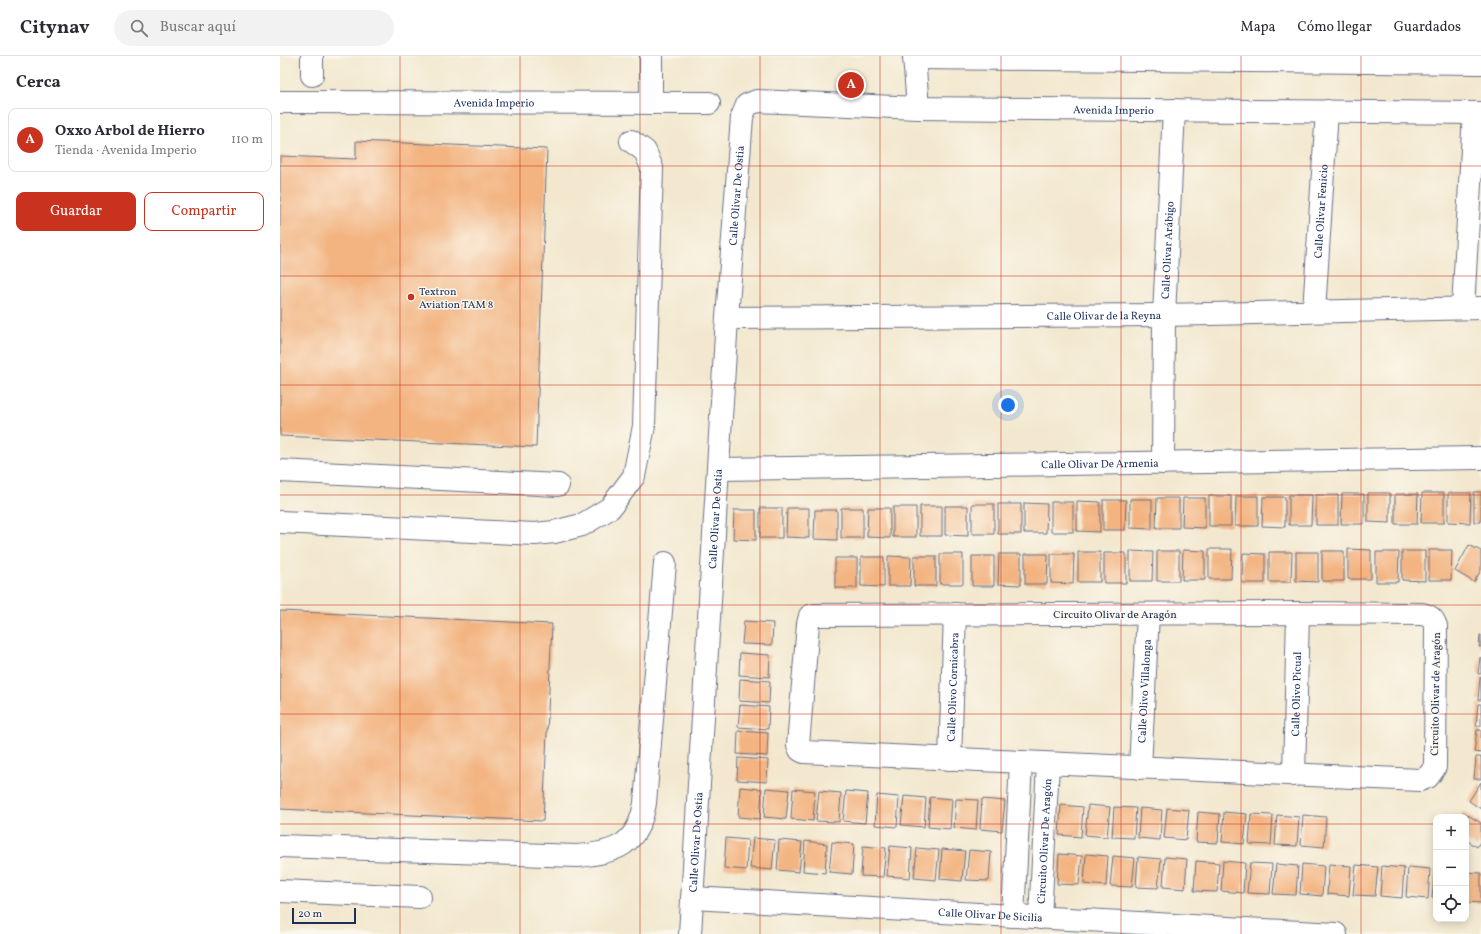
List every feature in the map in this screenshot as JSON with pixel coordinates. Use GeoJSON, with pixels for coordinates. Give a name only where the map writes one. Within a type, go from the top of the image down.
{"type":"FeatureCollection","features":[{"type":"Feature","properties":{"kind":"street"},"geometry":{"type":"LineString","coordinates":[[651,56],[651,103]]}},
{"type":"Feature","properties":{"kind":"street"},"geometry":{"type":"LineString","coordinates":[[918,108],[914,57],[1481,63]]}},
{"type":"Feature","properties":{"kind":"street","name":"Avenida Imperio"},"geometry":{"type":"LineString","coordinates":[[747,105],[757,101],[918,108],[1478,113]]}},
{"type":"Feature","properties":{"kind":"street","name":"Avenida Imperio"},"geometry":{"type":"LineString","coordinates":[[280,102],[709,104]]}},
{"type":"Feature","properties":{"kind":"street","name":"Calle Olivar De Ostia"},"geometry":{"type":"LineString","coordinates":[[690,934],[727,318],[742,117],[747,105]]}},
{"type":"Feature","properties":{"kind":"street","name":"Calle Olivar Arábigo"},"geometry":{"type":"LineString","coordinates":[[1162,463],[1164,315],[1174,110]]}},
{"type":"Feature","properties":{"kind":"street","name":"Calle Olivar Fenicio"},"geometry":{"type":"LineString","coordinates":[[1314,311],[1328,111]]}},
{"type":"Feature","properties":{"kind":"street"},"geometry":{"type":"LineString","coordinates":[[1472,308],[1478,113]]}},
{"type":"Feature","properties":{"kind":"street"},"geometry":{"type":"LineString","coordinates":[[280,522],[535,534],[554,532],[582,525],[610,508],[634,476],[644,426],[652,168],[645,151],[631,141]]}},
{"type":"Feature","properties":{"kind":"street","name":"Calle Olivar de la Reyna"},"geometry":{"type":"LineString","coordinates":[[727,318],[1164,315],[1472,308]]}},
{"type":"Feature","properties":{"kind":"street","name":"Calle Olivar De Armenia"},"geometry":{"type":"LineString","coordinates":[[719,469],[1481,458]]}},
{"type":"Feature","properties":{"kind":"street"},"geometry":{"type":"LineString","coordinates":[[280,471],[558,485]]}},
{"type":"Feature","properties":{"kind":"street"},"geometry":{"type":"LineString","coordinates":[[280,846],[577,856],[602,854],[623,845],[636,832],[643,819],[665,563]]}},
{"type":"Feature","properties":{"kind":"street","name":"Circuito Olivar de Aragón"},"geometry":{"type":"LineString","coordinates":[[1298,613],[1422,614],[1430,616],[1434,620],[1436,626],[1435,767],[1428,777],[1420,780],[804,752],[800,750],[798,745],[808,624],[810,616],[1148,614],[1298,613]]}},
{"type":"Feature","properties":{"kind":"street","name":"Calle Olivo Picual"},"geometry":{"type":"LineString","coordinates":[[1294,775],[1298,613]]}},
{"type":"Feature","properties":{"kind":"street","name":"Calle Olivo Cornicabra"},"geometry":{"type":"LineString","coordinates":[[950,759],[955,614]]}},
{"type":"Feature","properties":{"kind":"street","name":"Calle Olivo Villalonga"},"geometry":{"type":"LineString","coordinates":[[1140,768],[1148,614]]}},
{"type":"Feature","properties":{"kind":"street"},"geometry":{"type":"LineString","coordinates":[[1013,916],[1021,763]]}},
{"type":"Feature","properties":{"kind":"street","name":"Circuito Olivar De Aragón"},"geometry":{"type":"LineString","coordinates":[[1040,918],[1048,764]]}},
{"type":"Feature","properties":{"kind":"street"},"geometry":{"type":"LineString","coordinates":[[280,891],[420,897]]}},
{"type":"Feature","properties":{"kind":"street","name":"Calle Olivar De Sicilia"},"geometry":{"type":"LineString","coordinates":[[692,898],[1336,934]]}},
{"type":"Feature","properties":{"kind":"building","name":"Textron Aviation TAM 8"},"geometry":{"type":"Polygon","coordinates":[[[356,141],[547,149],[536,447],[280,436],[280,156],[356,159],[356,141]]]}},
{"type":"Feature","properties":{"kind":"building"},"geometry":{"type":"Polygon","coordinates":[[[1474,492],[1481,492],[1481,522],[1474,522],[1474,492]]]}},
{"type":"Feature","properties":{"kind":"building"},"geometry":{"type":"Polygon","coordinates":[[[1368,493],[1390,493],[1390,523],[1368,522],[1368,493]]]}},
{"type":"Feature","properties":{"kind":"building"},"geometry":{"type":"Polygon","coordinates":[[[1422,493],[1444,493],[1444,523],[1421,523],[1422,493]]]}},
{"type":"Feature","properties":{"kind":"building"},"geometry":{"type":"Polygon","coordinates":[[[1448,493],[1471,493],[1470,523],[1448,522],[1448,493]]]}},
{"type":"Feature","properties":{"kind":"building"},"geometry":{"type":"Polygon","coordinates":[[[1342,494],[1364,494],[1364,524],[1341,524],[1342,494]]]}},
{"type":"Feature","properties":{"kind":"building"},"geometry":{"type":"Polygon","coordinates":[[[1395,494],[1418,494],[1417,524],[1395,524],[1395,494]]]}},
{"type":"Feature","properties":{"kind":"building"},"geometry":{"type":"Polygon","coordinates":[[[1289,495],[1312,495],[1311,525],[1289,525],[1289,495]]]}},
{"type":"Feature","properties":{"kind":"building"},"geometry":{"type":"Polygon","coordinates":[[[1316,495],[1338,495],[1338,525],[1316,525],[1316,495]]]}},
{"type":"Feature","properties":{"kind":"building"},"geometry":{"type":"Polygon","coordinates":[[[1209,496],[1231,496],[1231,526],[1209,526],[1209,496]]]}},
{"type":"Feature","properties":{"kind":"building"},"geometry":{"type":"Polygon","coordinates":[[[1236,496],[1258,496],[1258,526],[1235,526],[1236,496]]]}},
{"type":"Feature","properties":{"kind":"building"},"geometry":{"type":"Polygon","coordinates":[[[1263,497],[1285,497],[1285,527],[1262,526],[1263,497]]]}},
{"type":"Feature","properties":{"kind":"building"},"geometry":{"type":"Polygon","coordinates":[[[1157,498],[1179,498],[1179,528],[1156,528],[1157,498]]]}},
{"type":"Feature","properties":{"kind":"building"},"geometry":{"type":"Polygon","coordinates":[[[1183,498],[1205,498],[1205,528],[1182,527],[1183,498]]]}},
{"type":"Feature","properties":{"kind":"building"},"geometry":{"type":"Polygon","coordinates":[[[1130,499],[1152,499],[1152,529],[1130,528],[1130,499]]]}},
{"type":"Feature","properties":{"kind":"building"},"geometry":{"type":"Polygon","coordinates":[[[1103,500],[1126,500],[1125,530],[1103,530],[1103,500]]]}},
{"type":"Feature","properties":{"kind":"building"},"geometry":{"type":"Polygon","coordinates":[[[1077,501],[1100,502],[1100,532],[1077,531],[1077,501]]]}},
{"type":"Feature","properties":{"kind":"building"},"geometry":{"type":"Polygon","coordinates":[[[1051,502],[1073,502],[1073,532],[1051,532],[1051,502]]]}},
{"type":"Feature","properties":{"kind":"building"},"geometry":{"type":"Polygon","coordinates":[[[1024,503],[1047,504],[1046,533],[1024,533],[1024,503]]]}},
{"type":"Feature","properties":{"kind":"building"},"geometry":{"type":"Polygon","coordinates":[[[972,504],[994,504],[994,534],[972,534],[972,504]]]}},
{"type":"Feature","properties":{"kind":"building"},"geometry":{"type":"Polygon","coordinates":[[[998,504],[1021,504],[1021,534],[998,534],[998,504]]]}},
{"type":"Feature","properties":{"kind":"building"},"geometry":{"type":"Polygon","coordinates":[[[920,506],[942,506],[942,536],[920,536],[920,506]]]}},
{"type":"Feature","properties":{"kind":"building"},"geometry":{"type":"Polygon","coordinates":[[[945,506],[968,506],[968,536],[945,535],[945,506]]]}},
{"type":"Feature","properties":{"kind":"building"},"geometry":{"type":"Polygon","coordinates":[[[893,507],[916,507],[916,537],[893,537],[893,507]]]}},
{"type":"Feature","properties":{"kind":"building"},"geometry":{"type":"Polygon","coordinates":[[[760,508],[782,508],[782,538],[760,538],[760,508]]]}},
{"type":"Feature","properties":{"kind":"building"},"geometry":{"type":"Polygon","coordinates":[[[787,508],[809,508],[809,538],[786,537],[787,508]]]}},
{"type":"Feature","properties":{"kind":"building"},"geometry":{"type":"Polygon","coordinates":[[[841,508],[863,508],[863,538],[841,538],[841,508]]]}},
{"type":"Feature","properties":{"kind":"building"},"geometry":{"type":"Polygon","coordinates":[[[868,508],[890,508],[890,538],[867,537],[868,508]]]}},
{"type":"Feature","properties":{"kind":"building"},"geometry":{"type":"Polygon","coordinates":[[[734,510],[756,510],[756,540],[733,539],[734,510]]]}},
{"type":"Feature","properties":{"kind":"building"},"geometry":{"type":"Polygon","coordinates":[[[815,510],[837,510],[837,540],[814,539],[815,510]]]}},
{"type":"Feature","properties":{"kind":"building"},"geometry":{"type":"Polygon","coordinates":[[[1469,545],[1481,551],[1481,570],[1474,582],[1455,571],[1469,545]]]}},
{"type":"Feature","properties":{"kind":"building"},"geometry":{"type":"Polygon","coordinates":[[[1209,549],[1232,549],[1231,579],[1209,579],[1209,549]]]}},
{"type":"Feature","properties":{"kind":"building"},"geometry":{"type":"Polygon","coordinates":[[[1348,549],[1371,550],[1371,579],[1348,579],[1348,549]]]}},
{"type":"Feature","properties":{"kind":"building"},"geometry":{"type":"Polygon","coordinates":[[[1183,550],[1205,551],[1205,580],[1182,580],[1183,550]]]}},
{"type":"Feature","properties":{"kind":"building"},"geometry":{"type":"Polygon","coordinates":[[[1429,550],[1452,550],[1451,580],[1429,580],[1429,550]]]}},
{"type":"Feature","properties":{"kind":"building"},"geometry":{"type":"Polygon","coordinates":[[[1130,551],[1153,552],[1152,581],[1130,581],[1130,551]]]}},
{"type":"Feature","properties":{"kind":"building"},"geometry":{"type":"Polygon","coordinates":[[[1157,551],[1179,551],[1179,581],[1157,581],[1157,551]]]}},
{"type":"Feature","properties":{"kind":"building"},"geometry":{"type":"Polygon","coordinates":[[[1322,551],[1344,551],[1344,581],[1322,581],[1322,551]]]}},
{"type":"Feature","properties":{"kind":"building"},"geometry":{"type":"Polygon","coordinates":[[[1402,551],[1425,551],[1425,581],[1402,580],[1402,551]]]}},
{"type":"Feature","properties":{"kind":"building"},"geometry":{"type":"Polygon","coordinates":[[[1078,552],[1100,552],[1100,582],[1078,582],[1078,552]]]}},
{"type":"Feature","properties":{"kind":"building"},"geometry":{"type":"Polygon","coordinates":[[[1269,552],[1292,552],[1291,582],[1269,582],[1269,552]]]}},
{"type":"Feature","properties":{"kind":"building"},"geometry":{"type":"Polygon","coordinates":[[[1296,552],[1318,552],[1318,582],[1296,581],[1296,552]]]}},
{"type":"Feature","properties":{"kind":"building"},"geometry":{"type":"Polygon","coordinates":[[[1376,552],[1399,552],[1398,582],[1376,582],[1376,552]]]}},
{"type":"Feature","properties":{"kind":"building"},"geometry":{"type":"Polygon","coordinates":[[[1104,553],[1126,553],[1126,583],[1104,583],[1104,553]]]}},
{"type":"Feature","properties":{"kind":"building"},"geometry":{"type":"Polygon","coordinates":[[[1243,553],[1265,554],[1265,583],[1242,583],[1243,553]]]}},
{"type":"Feature","properties":{"kind":"building"},"geometry":{"type":"Polygon","coordinates":[[[940,554],[963,554],[963,584],[940,584],[940,554]]]}},
{"type":"Feature","properties":{"kind":"building"},"geometry":{"type":"Polygon","coordinates":[[[999,554],[1021,554],[1021,585],[998,584],[999,554]]]}},
{"type":"Feature","properties":{"kind":"building"},"geometry":{"type":"Polygon","coordinates":[[[1025,554],[1048,554],[1047,584],[1025,584],[1025,554]]]}},
{"type":"Feature","properties":{"kind":"building"},"geometry":{"type":"Polygon","coordinates":[[[1051,554],[1074,554],[1073,584],[1051,583],[1051,554]]]}},
{"type":"Feature","properties":{"kind":"building"},"geometry":{"type":"Polygon","coordinates":[[[888,556],[911,557],[910,586],[888,586],[888,556]]]}},
{"type":"Feature","properties":{"kind":"building"},"geometry":{"type":"Polygon","coordinates":[[[914,556],[936,556],[936,586],[914,586],[914,556]]]}},
{"type":"Feature","properties":{"kind":"building"},"geometry":{"type":"Polygon","coordinates":[[[972,556],[994,556],[994,586],[972,586],[972,556]]]}},
{"type":"Feature","properties":{"kind":"building"},"geometry":{"type":"Polygon","coordinates":[[[861,557],[884,557],[884,587],[861,586],[861,557]]]}},
{"type":"Feature","properties":{"kind":"building"},"geometry":{"type":"Polygon","coordinates":[[[835,558],[857,558],[857,588],[835,588],[835,558]]]}},
{"type":"Feature","properties":{"kind":"building"},"geometry":{"type":"Polygon","coordinates":[[[280,611],[552,624],[543,821],[280,809],[280,611]]]}},
{"type":"Feature","properties":{"kind":"building"},"geometry":{"type":"Polygon","coordinates":[[[744,621],[773,623],[772,645],[742,644],[744,621]]]}},
{"type":"Feature","properties":{"kind":"building"},"geometry":{"type":"Polygon","coordinates":[[[1480,635],[1481,647],[1479,647],[1480,635]]]}},
{"type":"Feature","properties":{"kind":"building"},"geometry":{"type":"Polygon","coordinates":[[[740,653],[770,655],[769,677],[739,675],[740,653]]]}},
{"type":"Feature","properties":{"kind":"building"},"geometry":{"type":"Polygon","coordinates":[[[1480,657],[1481,674],[1478,674],[1480,657]]]}},
{"type":"Feature","properties":{"kind":"building"},"geometry":{"type":"Polygon","coordinates":[[[1480,677],[1481,700],[1478,700],[1480,677]]]}},
{"type":"Feature","properties":{"kind":"building"},"geometry":{"type":"Polygon","coordinates":[[[740,679],[770,681],[769,703],[739,701],[740,679]]]}},
{"type":"Feature","properties":{"kind":"building"},"geometry":{"type":"Polygon","coordinates":[[[1478,704],[1481,704],[1481,726],[1476,726],[1478,704]]]}},
{"type":"Feature","properties":{"kind":"building"},"geometry":{"type":"Polygon","coordinates":[[[740,705],[769,707],[768,729],[738,727],[740,705]]]}},
{"type":"Feature","properties":{"kind":"building"},"geometry":{"type":"Polygon","coordinates":[[[1477,730],[1481,730],[1481,753],[1474,752],[1477,730]]]}},
{"type":"Feature","properties":{"kind":"building"},"geometry":{"type":"Polygon","coordinates":[[[738,731],[768,733],[767,756],[737,754],[738,731]]]}},
{"type":"Feature","properties":{"kind":"building"},"geometry":{"type":"Polygon","coordinates":[[[1476,757],[1481,757],[1481,779],[1474,779],[1476,757]]]}},
{"type":"Feature","properties":{"kind":"building"},"geometry":{"type":"Polygon","coordinates":[[[738,758],[768,760],[767,782],[737,780],[738,758]]]}},
{"type":"Feature","properties":{"kind":"building"},"geometry":{"type":"Polygon","coordinates":[[[1481,782],[1481,809],[1469,801],[1481,782]]]}},
{"type":"Feature","properties":{"kind":"building"},"geometry":{"type":"Polygon","coordinates":[[[740,787],[762,789],[760,819],[738,817],[740,787]]]}},
{"type":"Feature","properties":{"kind":"building"},"geometry":{"type":"Polygon","coordinates":[[[766,788],[789,790],[786,819],[764,817],[766,788]]]}},
{"type":"Feature","properties":{"kind":"building"},"geometry":{"type":"Polygon","coordinates":[[[793,789],[815,791],[813,821],[791,819],[793,789]]]}},
{"type":"Feature","properties":{"kind":"building"},"geometry":{"type":"Polygon","coordinates":[[[819,791],[841,793],[839,822],[816,821],[819,791]]]}},
{"type":"Feature","properties":{"kind":"building"},"geometry":{"type":"Polygon","coordinates":[[[846,791],[868,793],[865,823],[843,821],[846,791]]]}},
{"type":"Feature","properties":{"kind":"building"},"geometry":{"type":"Polygon","coordinates":[[[877,795],[899,797],[897,827],[875,825],[877,795]]]}},
{"type":"Feature","properties":{"kind":"building"},"geometry":{"type":"Polygon","coordinates":[[[904,796],[926,798],[924,827],[901,825],[904,796]]]}},
{"type":"Feature","properties":{"kind":"building"},"geometry":{"type":"Polygon","coordinates":[[[930,797],[952,799],[950,829],[928,827],[930,797]]]}},
{"type":"Feature","properties":{"kind":"building"},"geometry":{"type":"Polygon","coordinates":[[[956,799],[978,800],[976,830],[954,828],[956,799]]]}},
{"type":"Feature","properties":{"kind":"building"},"geometry":{"type":"Polygon","coordinates":[[[982,799],[1005,801],[1002,831],[980,829],[982,799]]]}},
{"type":"Feature","properties":{"kind":"building"},"geometry":{"type":"Polygon","coordinates":[[[1061,805],[1083,807],[1081,837],[1059,835],[1061,805]]]}},
{"type":"Feature","properties":{"kind":"building"},"geometry":{"type":"Polygon","coordinates":[[[1088,805],[1110,807],[1107,837],[1085,835],[1088,805]]]}},
{"type":"Feature","properties":{"kind":"building"},"geometry":{"type":"Polygon","coordinates":[[[1114,807],[1136,808],[1134,838],[1112,837],[1114,807]]]}},
{"type":"Feature","properties":{"kind":"building"},"geometry":{"type":"Polygon","coordinates":[[[1140,808],[1162,810],[1160,840],[1138,838],[1140,808]]]}},
{"type":"Feature","properties":{"kind":"building"},"geometry":{"type":"Polygon","coordinates":[[[1167,808],[1189,810],[1186,840],[1164,838],[1167,808]]]}},
{"type":"Feature","properties":{"kind":"building"},"geometry":{"type":"Polygon","coordinates":[[[1198,812],[1220,814],[1218,843],[1196,842],[1198,812]]]}},
{"type":"Feature","properties":{"kind":"building"},"geometry":{"type":"Polygon","coordinates":[[[1224,812],[1247,814],[1244,844],[1222,842],[1224,812]]]}},
{"type":"Feature","properties":{"kind":"building"},"geometry":{"type":"Polygon","coordinates":[[[1251,814],[1273,815],[1271,845],[1249,844],[1251,814]]]}},
{"type":"Feature","properties":{"kind":"building"},"geometry":{"type":"Polygon","coordinates":[[[1277,815],[1299,817],[1297,846],[1275,845],[1277,815]]]}},
{"type":"Feature","properties":{"kind":"building"},"geometry":{"type":"Polygon","coordinates":[[[1303,815],[1326,817],[1324,847],[1301,845],[1303,815]]]}},
{"type":"Feature","properties":{"kind":"building"},"geometry":{"type":"Polygon","coordinates":[[[1469,816],[1481,823],[1481,840],[1477,847],[1469,842],[1469,816]]]}},
{"type":"Feature","properties":{"kind":"building"},"geometry":{"type":"Polygon","coordinates":[[[726,838],[748,840],[746,870],[724,868],[726,838]]]}},
{"type":"Feature","properties":{"kind":"building"},"geometry":{"type":"Polygon","coordinates":[[[753,838],[775,840],[772,870],[750,868],[753,838]]]}},
{"type":"Feature","properties":{"kind":"building"},"geometry":{"type":"Polygon","coordinates":[[[779,840],[802,842],[799,872],[777,870],[779,840]]]}},
{"type":"Feature","properties":{"kind":"building"},"geometry":{"type":"Polygon","coordinates":[[[805,841],[827,844],[825,873],[803,871],[805,841]]]}},
{"type":"Feature","properties":{"kind":"building"},"geometry":{"type":"Polygon","coordinates":[[[832,842],[854,844],[852,874],[829,872],[832,842]]]}},
{"type":"Feature","properties":{"kind":"building"},"geometry":{"type":"Polygon","coordinates":[[[863,846],[886,848],[883,877],[861,876],[863,846]]]}},
{"type":"Feature","properties":{"kind":"building"},"geometry":{"type":"Polygon","coordinates":[[[890,846],[912,848],[910,878],[887,876],[890,846]]]}},
{"type":"Feature","properties":{"kind":"building"},"geometry":{"type":"Polygon","coordinates":[[[917,848],[939,850],[936,880],[914,878],[917,848]]]}},
{"type":"Feature","properties":{"kind":"building"},"geometry":{"type":"Polygon","coordinates":[[[942,849],[965,851],[962,881],[940,879],[942,849]]]}},
{"type":"Feature","properties":{"kind":"building"},"geometry":{"type":"Polygon","coordinates":[[[969,850],[991,852],[989,881],[966,880],[969,850]]]}},
{"type":"Feature","properties":{"kind":"building"},"geometry":{"type":"Polygon","coordinates":[[[1059,854],[1082,856],[1079,885],[1057,884],[1059,854]]]}},
{"type":"Feature","properties":{"kind":"building"},"geometry":{"type":"Polygon","coordinates":[[[1086,854],[1108,856],[1106,886],[1084,884],[1086,854]]]}},
{"type":"Feature","properties":{"kind":"building"},"geometry":{"type":"Polygon","coordinates":[[[1113,856],[1135,858],[1132,887],[1110,886],[1113,856]]]}},
{"type":"Feature","properties":{"kind":"building"},"geometry":{"type":"Polygon","coordinates":[[[1138,857],[1161,859],[1158,888],[1136,887],[1138,857]]]}},
{"type":"Feature","properties":{"kind":"building"},"geometry":{"type":"Polygon","coordinates":[[[1165,857],[1187,859],[1185,889],[1163,887],[1165,857]]]}},
{"type":"Feature","properties":{"kind":"building"},"geometry":{"type":"Polygon","coordinates":[[[1196,861],[1219,863],[1217,892],[1194,891],[1196,861]]]}},
{"type":"Feature","properties":{"kind":"building"},"geometry":{"type":"Polygon","coordinates":[[[1223,861],[1245,863],[1243,893],[1221,891],[1223,861]]]}},
{"type":"Feature","properties":{"kind":"building"},"geometry":{"type":"Polygon","coordinates":[[[1250,863],[1272,864],[1270,894],[1247,893],[1250,863]]]}},
{"type":"Feature","properties":{"kind":"building"},"geometry":{"type":"Polygon","coordinates":[[[1276,864],[1298,866],[1296,895],[1273,894],[1276,864]]]}},
{"type":"Feature","properties":{"kind":"building"},"geometry":{"type":"Polygon","coordinates":[[[1302,864],[1324,866],[1322,896],[1300,894],[1302,864]]]}},
{"type":"Feature","properties":{"kind":"building"},"geometry":{"type":"Polygon","coordinates":[[[1329,864],[1351,866],[1349,896],[1327,894],[1329,864]]]}},
{"type":"Feature","properties":{"kind":"building"},"geometry":{"type":"Polygon","coordinates":[[[1356,865],[1378,867],[1375,896],[1353,895],[1356,865]]]}},
{"type":"Feature","properties":{"kind":"building"},"geometry":{"type":"Polygon","coordinates":[[[1382,866],[1404,868],[1402,898],[1380,896],[1382,866]]]}},
{"type":"Feature","properties":{"kind":"building"},"geometry":{"type":"Polygon","coordinates":[[[1408,867],[1430,869],[1428,899],[1406,897],[1408,867]]]}},
{"type":"Feature","properties":{"kind":"building"},"geometry":{"type":"Polygon","coordinates":[[[1469,872],[1481,873],[1481,903],[1469,902],[1469,872]]]}},
{"type":"Feature","properties":{"kind":"place","name":"Oxxo Arbol de Hierro"},"geometry":{"type":"Point","coordinates":[851,85]}},
{"type":"Feature","properties":{"kind":"place","name":"Textron Aviation TAM 8"},"geometry":{"type":"Point","coordinates":[411,297]}}]}
